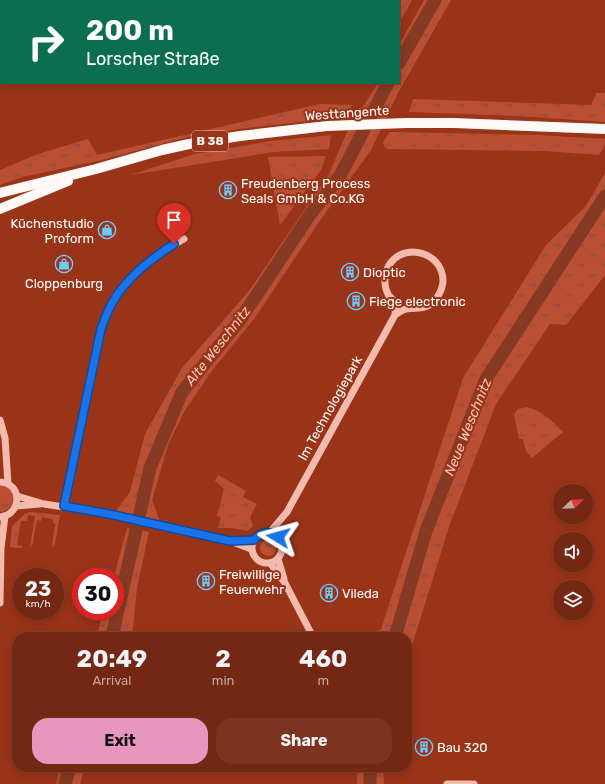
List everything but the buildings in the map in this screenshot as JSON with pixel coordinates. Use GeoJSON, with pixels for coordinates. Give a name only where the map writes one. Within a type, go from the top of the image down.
{"type":"FeatureCollection","features":[{"type":"Feature","properties":{"kind":"main road","name":"Westtangente"},"geometry":{"type":"LineString","coordinates":[[0,193],[189,144],[240,136],[327,126],[406,123],[496,124],[605,129]]}},
{"type":"Feature","properties":{"kind":"main road","name":"Westtangente"},"geometry":{"type":"LineString","coordinates":[[0,209],[96,169]]}},
{"type":"Feature","properties":{"kind":"street"},"geometry":{"type":"LineString","coordinates":[[64,506],[101,329],[111,305],[123,286],[139,269],[184,239]]}},
{"type":"Feature","properties":{"kind":"street"},"geometry":{"type":"LineString","coordinates":[[416,252],[434,259],[440,269],[443,281],[440,292],[433,302],[427,307],[404,310],[395,315],[395,304],[388,293],[385,283],[385,276],[389,266],[394,260],[404,253],[416,252]]}},
{"type":"Feature","properties":{"kind":"street","name":"Im Technologiepark"},"geometry":{"type":"LineString","coordinates":[[278,537],[287,512],[395,315]]}},
{"type":"Feature","properties":{"kind":"street"},"geometry":{"type":"LineString","coordinates":[[0,420],[5,438],[8,484]]}},
{"type":"Feature","properties":{"kind":"street"},"geometry":{"type":"LineString","coordinates":[[0,482],[8,484],[15,491],[17,496],[16,506],[10,514],[2,516],[0,547],[0,603]]}},
{"type":"Feature","properties":{"kind":"street"},"geometry":{"type":"LineString","coordinates":[[17,496],[44,504]]}},
{"type":"Feature","properties":{"kind":"street"},"geometry":{"type":"LineString","coordinates":[[16,506],[44,504],[109,514],[230,541],[252,549]]}},
{"type":"Feature","properties":{"kind":"street","name":"Im Technologiepark"},"geometry":{"type":"LineString","coordinates":[[270,532],[287,512]]}},
{"type":"Feature","properties":{"kind":"street"},"geometry":{"type":"LineString","coordinates":[[264,532],[270,532],[278,537],[281,541],[282,550],[278,559],[270,563],[260,561],[253,554],[252,549],[254,540],[258,535],[264,532]]}},
{"type":"Feature","properties":{"kind":"street"},"geometry":{"type":"LineString","coordinates":[[230,541],[254,540]]}},
{"type":"Feature","properties":{"kind":"street"},"geometry":{"type":"LineString","coordinates":[[278,559],[285,583]]}},
{"type":"Feature","properties":{"kind":"street"},"geometry":{"type":"LineString","coordinates":[[270,563],[285,583],[311,632]]}},
{"type":"Feature","properties":{"kind":"street"},"geometry":{"type":"LineString","coordinates":[[447,784],[474,784]]}},
{"type":"Feature","properties":{"kind":"green space"},"geometry":{"type":"Polygon","coordinates":[[[400,0],[412,0],[400,22],[400,0]]]}},
{"type":"Feature","properties":{"kind":"green space"},"geometry":{"type":"Polygon","coordinates":[[[424,0],[451,0],[398,93],[371,150],[319,222],[254,319],[214,368],[185,410],[168,445],[152,500],[161,524],[115,512],[130,492],[145,434],[182,368],[249,291],[329,174],[347,132],[377,84],[400,84],[400,43],[424,0]]]}},
{"type":"Feature","properties":{"kind":"green space"},"geometry":{"type":"Polygon","coordinates":[[[596,93],[605,93],[605,122],[517,116],[409,112],[413,99],[591,105],[596,93]]]}},
{"type":"Feature","properties":{"kind":"green space"},"geometry":{"type":"Polygon","coordinates":[[[320,104],[352,105],[344,117],[239,129],[187,137],[98,161],[22,177],[0,185],[0,170],[38,154],[88,139],[97,155],[320,104]]]}},
{"type":"Feature","properties":{"kind":"green space"},"geometry":{"type":"Polygon","coordinates":[[[390,132],[539,135],[605,139],[605,145],[599,155],[544,151],[388,149],[384,146],[383,142],[390,132]]]}},
{"type":"Feature","properties":{"kind":"green space"},"geometry":{"type":"Polygon","coordinates":[[[331,135],[329,149],[274,152],[130,175],[195,154],[271,141],[331,135]]]}},
{"type":"Feature","properties":{"kind":"green space"},"geometry":{"type":"Polygon","coordinates":[[[326,156],[321,170],[280,225],[268,157],[326,156]]]}},
{"type":"Feature","properties":{"kind":"green space"},"geometry":{"type":"Polygon","coordinates":[[[605,173],[605,275],[566,325],[550,324],[496,404],[450,524],[412,645],[412,632],[375,632],[381,629],[463,378],[546,245],[586,206],[605,173]]]}},
{"type":"Feature","properties":{"kind":"green space"},"geometry":{"type":"Polygon","coordinates":[[[527,407],[538,411],[547,417],[563,432],[532,458],[526,451],[523,439],[519,439],[514,414],[518,409],[527,407]]]}},
{"type":"Feature","properties":{"kind":"green space"},"geometry":{"type":"Polygon","coordinates":[[[218,475],[246,491],[243,497],[257,504],[250,517],[253,526],[247,531],[232,528],[218,528],[221,517],[217,516],[224,489],[215,481],[218,475]]]}},
{"type":"Feature","properties":{"kind":"green space"},"geometry":{"type":"Polygon","coordinates":[[[0,486],[6,487],[10,490],[13,498],[13,502],[7,510],[1,512],[0,512],[0,486]]]}},
{"type":"Feature","properties":{"kind":"green space"},"geometry":{"type":"Polygon","coordinates":[[[30,512],[60,515],[54,548],[52,545],[55,524],[53,523],[53,519],[42,517],[41,521],[37,520],[32,547],[30,547],[35,516],[28,515],[27,521],[21,521],[17,545],[23,546],[19,548],[10,547],[12,526],[25,514],[30,512]]]}},
{"type":"Feature","properties":{"kind":"green space"},"geometry":{"type":"Polygon","coordinates":[[[127,528],[149,532],[137,588],[133,632],[98,632],[101,620],[124,620],[124,568],[116,568],[127,528]]]}},
{"type":"Feature","properties":{"kind":"green space"},"geometry":{"type":"Polygon","coordinates":[[[268,540],[275,545],[276,548],[271,555],[268,556],[261,551],[260,548],[265,541],[268,540]]]}},
{"type":"Feature","properties":{"kind":"green space"},"geometry":{"type":"Polygon","coordinates":[[[59,772],[84,772],[80,784],[56,784],[59,772]]]}},
{"type":"Feature","properties":{"kind":"green space"},"geometry":{"type":"Polygon","coordinates":[[[357,772],[383,772],[384,784],[357,784],[357,772]]]}},
{"type":"Feature","properties":{"kind":"waterway","name":"Alte Weschnitz"},"geometry":{"type":"LineString","coordinates":[[400,61],[435,0]]}},
{"type":"Feature","properties":{"kind":"waterway","name":"Alte Weschnitz"},"geometry":{"type":"LineString","coordinates":[[113,632],[150,468],[182,392],[240,320],[309,216],[340,176],[387,84]]}},
{"type":"Feature","properties":{"kind":"waterway","name":"Neue Weschnitz"},"geometry":{"type":"LineString","coordinates":[[396,632],[426,531],[486,379],[605,196]]}},
{"type":"Feature","properties":{"kind":"waterway","name":"Alte Weschnitz"},"geometry":{"type":"LineString","coordinates":[[65,784],[69,772]]}},
{"type":"Feature","properties":{"kind":"waterway","name":"Neue Weschnitz"},"geometry":{"type":"LineString","coordinates":[[370,772],[370,784]]}},
{"type":"Feature","properties":{"kind":"place","name":"Freudenberg Process Seals GmbH & Co.KG"},"geometry":{"type":"Point","coordinates":[228,190]}},
{"type":"Feature","properties":{"kind":"place","name":"Küchenstudio Proform"},"geometry":{"type":"Point","coordinates":[107,230]}},
{"type":"Feature","properties":{"kind":"place","name":"Cloppenburg"},"geometry":{"type":"Point","coordinates":[64,264]}},
{"type":"Feature","properties":{"kind":"place","name":"Dioptic"},"geometry":{"type":"Point","coordinates":[350,272]}},
{"type":"Feature","properties":{"kind":"place","name":"Fiege electronic"},"geometry":{"type":"Point","coordinates":[356,301]}},
{"type":"Feature","properties":{"kind":"place","name":"Freiwillige Feuerwehr"},"geometry":{"type":"Point","coordinates":[206,581]}},
{"type":"Feature","properties":{"kind":"place","name":"Vileda"},"geometry":{"type":"Point","coordinates":[329,593]}},
{"type":"Feature","properties":{"kind":"place","name":"Bau 320"},"geometry":{"type":"Point","coordinates":[424,747]}},
{"type":"Feature","properties":{"kind":"route"},"geometry":{"type":"LineString","coordinates":[[174,244],[139,269],[123,286],[111,305],[101,329],[64,506],[109,514],[230,541],[254,540],[258,535],[264,532],[270,532],[278,537]]}}]}
